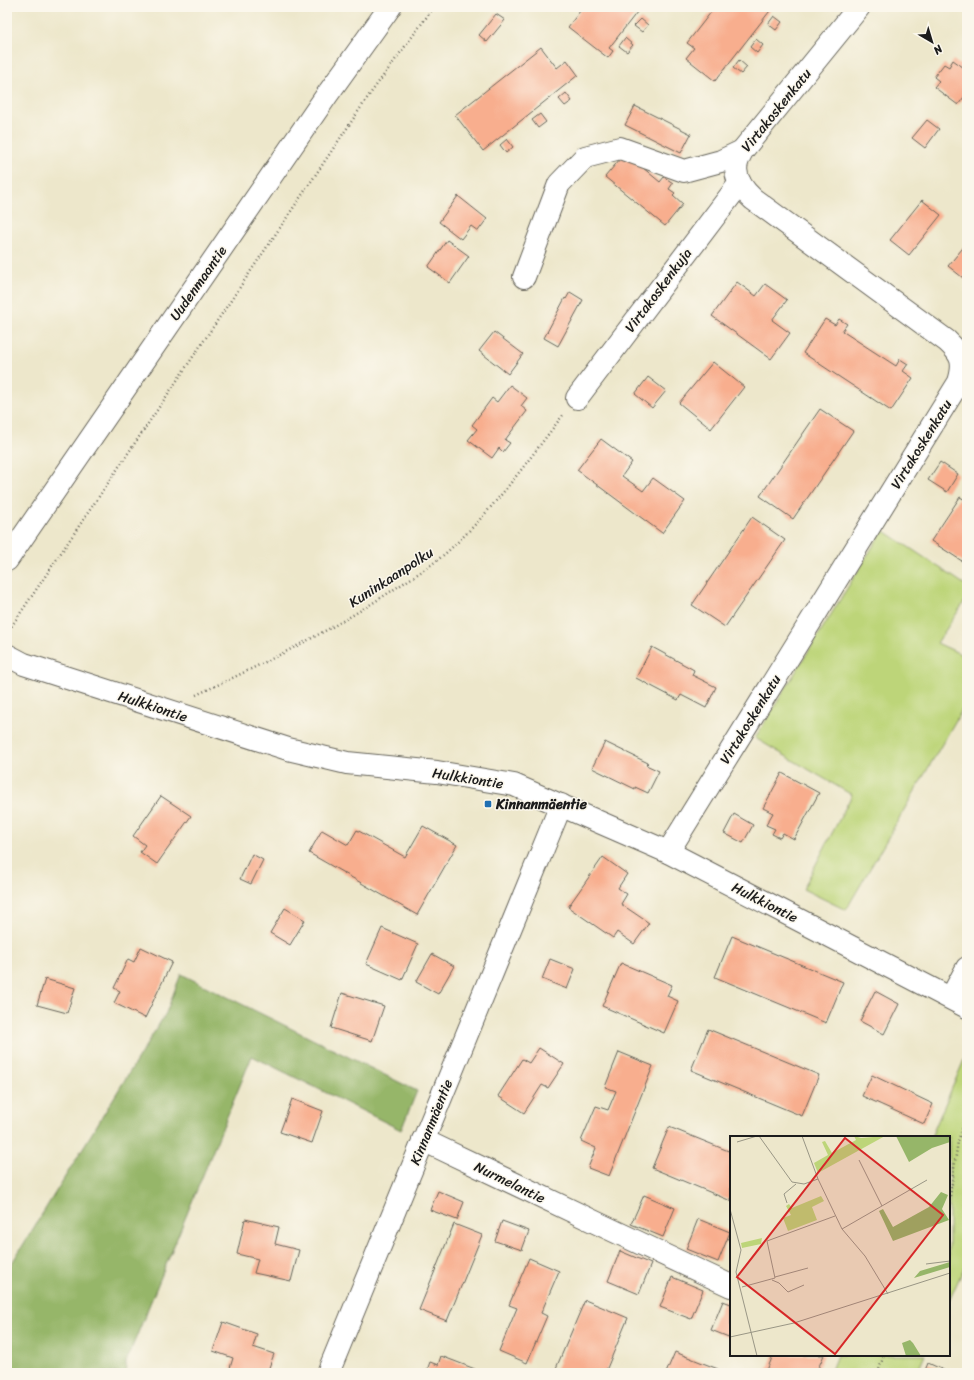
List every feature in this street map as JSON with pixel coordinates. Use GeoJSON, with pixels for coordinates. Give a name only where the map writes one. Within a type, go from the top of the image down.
{"type":"FeatureCollection","features":[{"type":"Feature","properties":{"kind":"street","name":"Uudenmaantie"},"geometry":{"type":"LineString","coordinates":[[7,560],[326,95],[390,7]]}},
{"type":"Feature","properties":{"kind":"street","name":"Virtakoskenkatu"},"geometry":{"type":"LineString","coordinates":[[668,852],[959,382],[962,370],[962,360],[956,350],[947,341],[753,199],[743,189],[737,177],[736,163],[742,151],[859,7]]}},
{"type":"Feature","properties":{"kind":"street"},"geometry":{"type":"LineString","coordinates":[[524,277],[559,184],[585,157],[620,148],[684,171],[721,162],[742,151]]}},
{"type":"Feature","properties":{"kind":"street","name":"Virtakoskenkuja"},"geometry":{"type":"LineString","coordinates":[[577,398],[740,182]]}},
{"type":"Feature","properties":{"kind":"street","name":"Hulkkiontie"},"geometry":{"type":"LineString","coordinates":[[7,655],[24,664],[303,753],[347,763],[437,772],[514,785],[668,852],[959,1003]]}},
{"type":"Feature","properties":{"kind":"street","name":"Kinnanmäentie"},"geometry":{"type":"LineString","coordinates":[[328,1373],[561,805]]}},
{"type":"Feature","properties":{"kind":"street"},"geometry":{"type":"LineString","coordinates":[[959,1003],[967,968]]}},
{"type":"Feature","properties":{"kind":"street","name":"Nurmelantie"},"geometry":{"type":"LineString","coordinates":[[423,1140],[730,1286]]}},
{"type":"Feature","properties":{"kind":"path"},"geometry":{"type":"LineString","coordinates":[[7,633],[366,101],[434,7]]}},
{"type":"Feature","properties":{"kind":"path","name":"Kuninkaanpolku"},"geometry":{"type":"LineString","coordinates":[[165,710],[269,661],[372,604],[445,554],[476,524],[498,499],[577,398]]}},
{"type":"Feature","properties":{"kind":"path"},"geometry":{"type":"LineString","coordinates":[[950,1197],[958,1141],[967,1116]]}},
{"type":"Feature","properties":{"kind":"path"},"geometry":{"type":"LineString","coordinates":[[878,1373],[884,1356]]}},
{"type":"Feature","properties":{"kind":"green space"},"geometry":{"type":"Polygon","coordinates":[[[883,530],[967,586],[967,598],[937,643],[967,657],[967,701],[846,910],[803,889],[852,795],[755,738],[883,530]]]}},
{"type":"Feature","properties":{"kind":"green space"},"geometry":{"type":"Polygon","coordinates":[[[181,974],[417,1091],[401,1130],[252,1056],[126,1362],[126,1373],[7,1373],[7,1271],[166,1013],[181,974]]]}},
{"type":"Feature","properties":{"kind":"green space"},"geometry":{"type":"Polygon","coordinates":[[[967,1053],[967,1261],[950,1299],[950,1136],[931,1136],[967,1053]]]}},
{"type":"Feature","properties":{"kind":"green space"},"geometry":{"type":"Polygon","coordinates":[[[837,1356],[925,1356],[917,1373],[830,1373],[837,1356]]]}},
{"type":"Feature","properties":{"kind":"building"},"geometry":{"type":"Polygon","coordinates":[[[583,7],[641,7],[609,48],[613,51],[608,58],[568,27],[583,7]]]}},
{"type":"Feature","properties":{"kind":"building"},"geometry":{"type":"Polygon","coordinates":[[[651,7],[662,7],[658,12],[651,7]]]}},
{"type":"Feature","properties":{"kind":"building"},"geometry":{"type":"Polygon","coordinates":[[[715,7],[773,7],[715,81],[686,58],[694,48],[687,43],[715,7]]]}},
{"type":"Feature","properties":{"kind":"building"},"geometry":{"type":"Polygon","coordinates":[[[496,14],[505,20],[487,42],[479,35],[496,14]]]}},
{"type":"Feature","properties":{"kind":"building"},"geometry":{"type":"Polygon","coordinates":[[[774,16],[782,22],[776,30],[768,24],[774,16]]]}},
{"type":"Feature","properties":{"kind":"building"},"geometry":{"type":"Polygon","coordinates":[[[641,19],[648,25],[642,32],[634,26],[641,19]]]}},
{"type":"Feature","properties":{"kind":"building"},"geometry":{"type":"Polygon","coordinates":[[[625,38],[633,45],[627,52],[619,46],[625,38]]]}},
{"type":"Feature","properties":{"kind":"building"},"geometry":{"type":"Polygon","coordinates":[[[756,39],[763,45],[757,53],[750,47],[756,39]]]}},
{"type":"Feature","properties":{"kind":"building"},"geometry":{"type":"Polygon","coordinates":[[[541,47],[557,68],[567,60],[578,75],[483,151],[455,115],[541,47]]]}},
{"type":"Feature","properties":{"kind":"building"},"geometry":{"type":"Polygon","coordinates":[[[739,60],[747,67],[741,74],[733,68],[739,60]]]}},
{"type":"Feature","properties":{"kind":"building"},"geometry":{"type":"Polygon","coordinates":[[[953,60],[967,70],[967,93],[958,105],[934,87],[939,81],[934,77],[944,64],[949,67],[953,60]]]}},
{"type":"Feature","properties":{"kind":"building"},"geometry":{"type":"Polygon","coordinates":[[[566,93],[572,101],[565,106],[559,99],[566,93]]]}},
{"type":"Feature","properties":{"kind":"building"},"geometry":{"type":"Polygon","coordinates":[[[635,106],[691,134],[681,153],[625,125],[635,106]]]}},
{"type":"Feature","properties":{"kind":"building"},"geometry":{"type":"Polygon","coordinates":[[[540,114],[546,122],[538,128],[532,120],[540,114]]]}},
{"type":"Feature","properties":{"kind":"building"},"geometry":{"type":"Polygon","coordinates":[[[927,120],[939,129],[925,148],[912,138],[927,120]]]}},
{"type":"Feature","properties":{"kind":"building"},"geometry":{"type":"Polygon","coordinates":[[[507,139],[513,147],[506,153],[500,145],[507,139]]]}},
{"type":"Feature","properties":{"kind":"building"},"geometry":{"type":"Polygon","coordinates":[[[625,153],[660,182],[664,177],[673,183],[669,189],[675,193],[673,195],[683,204],[665,226],[605,177],[625,153]]]}},
{"type":"Feature","properties":{"kind":"building"},"geometry":{"type":"Polygon","coordinates":[[[458,196],[487,219],[478,231],[471,226],[461,239],[439,222],[458,196]]]}},
{"type":"Feature","properties":{"kind":"building"},"geometry":{"type":"Polygon","coordinates":[[[922,200],[941,215],[909,255],[890,240],[922,200]]]}},
{"type":"Feature","properties":{"kind":"building"},"geometry":{"type":"Polygon","coordinates":[[[447,240],[469,256],[450,283],[428,267],[447,240]]]}},
{"type":"Feature","properties":{"kind":"building"},"geometry":{"type":"Polygon","coordinates":[[[967,243],[967,281],[948,266],[967,243]]]}},
{"type":"Feature","properties":{"kind":"building"},"geometry":{"type":"Polygon","coordinates":[[[737,282],[756,296],[765,284],[787,300],[772,320],[790,333],[771,359],[712,316],[737,282]]]}},
{"type":"Feature","properties":{"kind":"building"},"geometry":{"type":"Polygon","coordinates":[[[570,292],[583,300],[558,346],[544,338],[565,298],[566,299],[570,292]]]}},
{"type":"Feature","properties":{"kind":"building"},"geometry":{"type":"Polygon","coordinates":[[[825,319],[835,325],[839,319],[847,324],[842,331],[896,366],[900,359],[908,364],[903,371],[913,378],[891,411],[803,353],[825,319]]]}},
{"type":"Feature","properties":{"kind":"building"},"geometry":{"type":"Polygon","coordinates":[[[494,332],[523,354],[508,374],[479,351],[494,332]]]}},
{"type":"Feature","properties":{"kind":"building"},"geometry":{"type":"Polygon","coordinates":[[[713,362],[744,387],[711,429],[679,403],[713,362]]]}},
{"type":"Feature","properties":{"kind":"building"},"geometry":{"type":"Polygon","coordinates":[[[648,377],[666,391],[652,408],[635,394],[648,377]]]}},
{"type":"Feature","properties":{"kind":"building"},"geometry":{"type":"Polygon","coordinates":[[[510,385],[527,398],[521,406],[527,411],[505,440],[510,443],[503,452],[499,448],[492,458],[468,440],[477,429],[472,425],[492,398],[497,402],[510,385]]]}},
{"type":"Feature","properties":{"kind":"building"},"geometry":{"type":"Polygon","coordinates":[[[820,409],[853,431],[793,519],[760,496],[820,409]]]}},
{"type":"Feature","properties":{"kind":"building"},"geometry":{"type":"Polygon","coordinates":[[[601,439],[632,462],[622,476],[643,491],[653,478],[685,501],[662,533],[577,470],[601,439]]]}},
{"type":"Feature","properties":{"kind":"building"},"geometry":{"type":"Polygon","coordinates":[[[940,462],[958,474],[947,492],[928,480],[940,462]]]}},
{"type":"Feature","properties":{"kind":"building"},"geometry":{"type":"Polygon","coordinates":[[[960,497],[967,501],[967,561],[965,563],[931,541],[960,497]]]}},
{"type":"Feature","properties":{"kind":"building"},"geometry":{"type":"Polygon","coordinates":[[[752,517],[785,540],[725,627],[692,605],[752,517]]]}},
{"type":"Feature","properties":{"kind":"building"},"geometry":{"type":"Polygon","coordinates":[[[652,647],[694,670],[692,675],[716,687],[706,708],[681,695],[678,700],[636,678],[652,647]]]}},
{"type":"Feature","properties":{"kind":"building"},"geometry":{"type":"Polygon","coordinates":[[[605,742],[648,763],[646,765],[659,771],[648,793],[635,787],[635,789],[592,768],[605,742]]]}},
{"type":"Feature","properties":{"kind":"building"},"geometry":{"type":"Polygon","coordinates":[[[782,773],[819,793],[794,839],[783,833],[780,838],[772,834],[775,829],[766,825],[773,813],[763,808],[782,773]]]}},
{"type":"Feature","properties":{"kind":"building"},"geometry":{"type":"Polygon","coordinates":[[[161,796],[191,816],[157,864],[140,852],[145,845],[133,836],[161,796]]]}},
{"type":"Feature","properties":{"kind":"building"},"geometry":{"type":"Polygon","coordinates":[[[734,814],[753,825],[743,843],[724,833],[734,814]]]}},
{"type":"Feature","properties":{"kind":"building"},"geometry":{"type":"Polygon","coordinates":[[[423,826],[457,845],[417,915],[309,853],[322,830],[348,845],[357,830],[405,857],[423,826]]]}},
{"type":"Feature","properties":{"kind":"building"},"geometry":{"type":"Polygon","coordinates":[[[252,854],[263,860],[251,884],[240,879],[252,854]]]}},
{"type":"Feature","properties":{"kind":"building"},"geometry":{"type":"Polygon","coordinates":[[[603,857],[627,874],[618,888],[627,894],[621,904],[649,923],[634,944],[617,932],[613,938],[568,907],[603,857]]]}},
{"type":"Feature","properties":{"kind":"building"},"geometry":{"type":"Polygon","coordinates":[[[285,908],[305,920],[290,945],[270,933],[285,908]]]}},
{"type":"Feature","properties":{"kind":"building"},"geometry":{"type":"Polygon","coordinates":[[[382,928],[418,944],[402,980],[366,964],[382,928]]]}},
{"type":"Feature","properties":{"kind":"building"},"geometry":{"type":"Polygon","coordinates":[[[732,936],[843,982],[826,1023],[715,977],[732,936]]]}},
{"type":"Feature","properties":{"kind":"building"},"geometry":{"type":"Polygon","coordinates":[[[141,947],[172,962],[145,1018],[114,1003],[120,991],[114,988],[128,959],[134,962],[141,947]]]}},
{"type":"Feature","properties":{"kind":"building"},"geometry":{"type":"Polygon","coordinates":[[[432,954],[454,966],[438,994],[416,982],[432,954]]]}},
{"type":"Feature","properties":{"kind":"building"},"geometry":{"type":"Polygon","coordinates":[[[550,959],[575,969],[567,989],[542,979],[550,959]]]}},
{"type":"Feature","properties":{"kind":"building"},"geometry":{"type":"Polygon","coordinates":[[[621,963],[672,985],[667,996],[678,1001],[664,1033],[602,1006],[621,963]]]}},
{"type":"Feature","properties":{"kind":"building"},"geometry":{"type":"Polygon","coordinates":[[[45,979],[75,988],[67,1013],[37,1005],[45,979]]]}},
{"type":"Feature","properties":{"kind":"building"},"geometry":{"type":"Polygon","coordinates":[[[875,991],[899,1004],[884,1034],[860,1021],[875,991]]]}},
{"type":"Feature","properties":{"kind":"building"},"geometry":{"type":"Polygon","coordinates":[[[342,993],[384,1006],[372,1041],[331,1028],[342,993]]]}},
{"type":"Feature","properties":{"kind":"building"},"geometry":{"type":"Polygon","coordinates":[[[708,1029],[819,1075],[802,1116],[691,1070],[708,1029]]]}},
{"type":"Feature","properties":{"kind":"building"},"geometry":{"type":"Polygon","coordinates":[[[539,1048],[564,1064],[548,1088],[542,1085],[524,1113],[498,1096],[522,1059],[529,1063],[539,1048]]]}},
{"type":"Feature","properties":{"kind":"building"},"geometry":{"type":"Polygon","coordinates":[[[619,1052],[653,1066],[609,1176],[588,1168],[596,1148],[581,1141],[596,1106],[608,1110],[616,1091],[605,1087],[619,1052]]]}},
{"type":"Feature","properties":{"kind":"building"},"geometry":{"type":"Polygon","coordinates":[[[872,1075],[933,1104],[924,1124],[862,1096],[872,1075]]]}},
{"type":"Feature","properties":{"kind":"building"},"geometry":{"type":"Polygon","coordinates":[[[292,1099],[323,1111],[312,1143],[280,1132],[292,1099]]]}},
{"type":"Feature","properties":{"kind":"building"},"geometry":{"type":"Polygon","coordinates":[[[669,1127],[730,1152],[730,1201],[652,1168],[669,1127]]]}},
{"type":"Feature","properties":{"kind":"building"},"geometry":{"type":"Polygon","coordinates":[[[438,1191],[464,1202],[457,1220],[430,1210],[438,1191]]]}},
{"type":"Feature","properties":{"kind":"building"},"geometry":{"type":"Polygon","coordinates":[[[644,1195],[675,1208],[663,1237],[631,1224],[644,1195]]]}},
{"type":"Feature","properties":{"kind":"building"},"geometry":{"type":"Polygon","coordinates":[[[245,1219],[279,1227],[275,1244],[299,1250],[291,1281],[254,1273],[258,1259],[237,1254],[245,1219]]]}},
{"type":"Feature","properties":{"kind":"building"},"geometry":{"type":"Polygon","coordinates":[[[698,1219],[730,1232],[718,1262],[686,1249],[698,1219]]]}},
{"type":"Feature","properties":{"kind":"building"},"geometry":{"type":"Polygon","coordinates":[[[502,1221],[529,1231],[522,1250],[495,1241],[502,1221]]]}},
{"type":"Feature","properties":{"kind":"building"},"geometry":{"type":"Polygon","coordinates":[[[454,1224],[482,1235],[447,1321],[419,1310],[454,1224]]]}},
{"type":"Feature","properties":{"kind":"building"},"geometry":{"type":"Polygon","coordinates":[[[620,1251],[651,1264],[639,1294],[608,1281],[620,1251]]]}},
{"type":"Feature","properties":{"kind":"building"},"geometry":{"type":"Polygon","coordinates":[[[529,1258],[559,1271],[541,1313],[547,1316],[527,1363],[499,1351],[517,1308],[509,1305],[529,1258]]]}},
{"type":"Feature","properties":{"kind":"building"},"geometry":{"type":"Polygon","coordinates":[[[672,1277],[703,1290],[691,1319],[660,1307],[672,1277]]]}},
{"type":"Feature","properties":{"kind":"building"},"geometry":{"type":"Polygon","coordinates":[[[585,1300],[628,1318],[605,1373],[554,1373],[585,1300]]]}},
{"type":"Feature","properties":{"kind":"building"},"geometry":{"type":"Polygon","coordinates":[[[723,1301],[730,1304],[730,1338],[711,1330],[723,1301]]]}},
{"type":"Feature","properties":{"kind":"building"},"geometry":{"type":"Polygon","coordinates":[[[223,1322],[257,1334],[253,1347],[274,1354],[267,1373],[244,1373],[230,1368],[233,1358],[213,1351],[223,1322]]]}},
{"type":"Feature","properties":{"kind":"building"},"geometry":{"type":"Polygon","coordinates":[[[675,1352],[718,1369],[716,1373],[666,1373],[675,1352]]]}},
{"type":"Feature","properties":{"kind":"building"},"geometry":{"type":"Polygon","coordinates":[[[441,1356],[475,1369],[473,1373],[426,1373],[430,1362],[438,1365],[441,1356]]]}},
{"type":"Feature","properties":{"kind":"building"},"geometry":{"type":"Polygon","coordinates":[[[773,1356],[824,1356],[816,1373],[766,1373],[773,1356]]]}},
{"type":"Feature","properties":{"kind":"building"},"geometry":{"type":"Polygon","coordinates":[[[928,1363],[950,1373],[924,1373],[928,1363]]]}},
{"type":"Feature","properties":{"kind":"place","name":"Kinnanmäentie"},"geometry":{"type":"Point","coordinates":[488,804]}}]}
